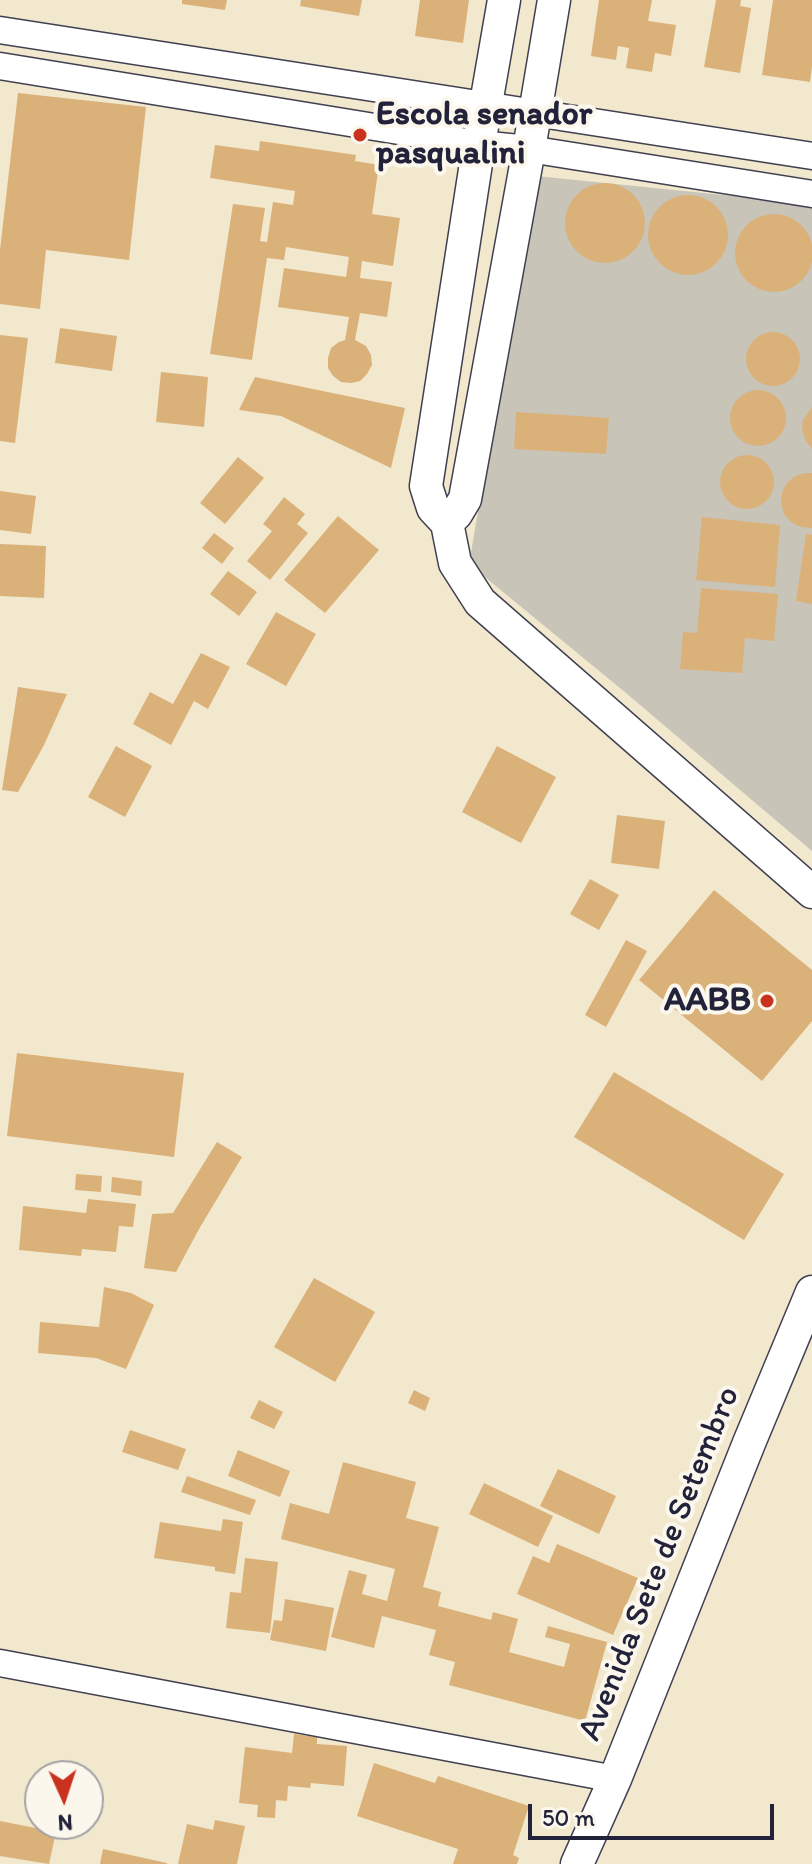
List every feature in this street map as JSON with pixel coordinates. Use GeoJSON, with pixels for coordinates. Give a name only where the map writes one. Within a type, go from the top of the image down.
{"type":"FeatureCollection","features":[{"type":"Feature","properties":{"kind":"street"},"geometry":{"type":"LineString","coordinates":[[504,0],[426,486],[433,508],[447,523],[455,563],[480,602],[812,892]]}},
{"type":"Feature","properties":{"kind":"street"},"geometry":{"type":"LineString","coordinates":[[447,523],[465,499],[554,0]]}},
{"type":"Feature","properties":{"kind":"street"},"geometry":{"type":"LineString","coordinates":[[0,30],[812,156]]}},
{"type":"Feature","properties":{"kind":"street"},"geometry":{"type":"LineString","coordinates":[[143,89],[149,53]]}},
{"type":"Feature","properties":{"kind":"street"},"geometry":{"type":"LineString","coordinates":[[0,66],[479,144],[529,149],[812,194]]}},
{"type":"Feature","properties":{"kind":"street"},"geometry":{"type":"LineString","coordinates":[[309,116],[314,80]]}},
{"type":"Feature","properties":{"kind":"street","name":"Avenida Sete de Setembro"},"geometry":{"type":"LineString","coordinates":[[577,1864],[615,1779],[812,1292]]}},
{"type":"Feature","properties":{"kind":"street"},"geometry":{"type":"LineString","coordinates":[[0,1663],[615,1779]]}},
{"type":"Feature","properties":{"kind":"shaded area"},"geometry":{"type":"Polygon","coordinates":[[[536,176],[812,204],[812,851],[469,564],[536,176]]]}},
{"type":"Feature","properties":{"kind":"building"},"geometry":{"type":"Polygon","coordinates":[[[182,0],[227,0],[225,10],[182,4],[182,0]]]}},
{"type":"Feature","properties":{"kind":"building"},"geometry":{"type":"Polygon","coordinates":[[[301,0],[362,0],[359,16],[300,6],[301,0]]]}},
{"type":"Feature","properties":{"kind":"building"},"geometry":{"type":"Polygon","coordinates":[[[420,0],[469,0],[463,43],[415,36],[420,0]]]}},
{"type":"Feature","properties":{"kind":"building"},"geometry":{"type":"Polygon","coordinates":[[[599,0],[652,0],[648,21],[676,25],[671,56],[655,53],[652,72],[626,68],[629,48],[618,46],[616,60],[591,56],[599,0]]]}},
{"type":"Feature","properties":{"kind":"building"},"geometry":{"type":"Polygon","coordinates":[[[716,0],[741,0],[740,6],[751,8],[740,73],[704,67],[716,0]]]}},
{"type":"Feature","properties":{"kind":"building"},"geometry":{"type":"Polygon","coordinates":[[[773,0],[812,0],[810,82],[762,75],[773,0]]]}},
{"type":"Feature","properties":{"kind":"building"},"geometry":{"type":"Polygon","coordinates":[[[18,93],[146,107],[129,260],[46,250],[40,309],[0,304],[0,250],[18,93]]]}},
{"type":"Feature","properties":{"kind":"building"},"geometry":{"type":"Polygon","coordinates":[[[260,141],[356,155],[355,161],[379,165],[372,214],[400,218],[393,266],[362,261],[360,278],[392,282],[387,317],[360,313],[355,340],[366,346],[372,365],[360,381],[341,382],[328,368],[331,348],[345,340],[349,317],[278,307],[284,268],[346,277],[349,257],[286,247],[284,260],[267,258],[252,360],[210,354],[233,204],[265,208],[260,241],[267,242],[273,202],[293,205],[295,191],[210,178],[215,145],[259,151],[260,141]]]}},
{"type":"Feature","properties":{"kind":"building"},"geometry":{"type":"Polygon","coordinates":[[[605,183],[620,186],[633,195],[642,208],[645,223],[642,238],[633,251],[620,260],[605,263],[590,260],[577,251],[568,238],[565,223],[568,208],[577,195],[590,186],[605,183]]]}},
{"type":"Feature","properties":{"kind":"building"},"geometry":{"type":"Polygon","coordinates":[[[688,195],[703,198],[716,207],[725,220],[728,235],[725,250],[716,263],[703,272],[688,275],[673,272],[660,263],[651,250],[648,235],[651,220],[660,207],[673,198],[688,195]]]}},
{"type":"Feature","properties":{"kind":"building"},"geometry":{"type":"Polygon","coordinates":[[[766,214],[782,214],[796,220],[807,231],[813,253],[807,275],[796,286],[782,292],[766,292],[752,286],[741,275],[735,261],[735,245],[741,231],[752,220],[766,214]]]}},
{"type":"Feature","properties":{"kind":"building"},"geometry":{"type":"Polygon","coordinates":[[[60,328],[117,336],[112,371],[55,363],[60,328]]]}},
{"type":"Feature","properties":{"kind":"building"},"geometry":{"type":"Polygon","coordinates":[[[773,332],[784,334],[792,340],[798,348],[798,370],[792,378],[784,384],[773,386],[762,384],[754,378],[748,370],[746,359],[748,348],[754,340],[762,334],[773,332]]]}},
{"type":"Feature","properties":{"kind":"building"},"geometry":{"type":"Polygon","coordinates":[[[0,335],[28,338],[15,443],[0,441],[0,335]]]}},
{"type":"Feature","properties":{"kind":"building"},"geometry":{"type":"Polygon","coordinates":[[[161,372],[208,377],[204,427],[156,422],[161,372]]]}},
{"type":"Feature","properties":{"kind":"building"},"geometry":{"type":"Polygon","coordinates":[[[255,377],[405,408],[391,468],[281,416],[239,410],[255,377]]]}},
{"type":"Feature","properties":{"kind":"building"},"geometry":{"type":"Polygon","coordinates":[[[758,390],[777,399],[786,418],[777,437],[758,446],[739,437],[730,418],[739,399],[758,390]]]}},
{"type":"Feature","properties":{"kind":"building"},"geometry":{"type":"Polygon","coordinates":[[[812,407],[812,449],[802,431],[803,420],[812,407]]]}},
{"type":"Feature","properties":{"kind":"building"},"geometry":{"type":"Polygon","coordinates":[[[516,412],[609,418],[606,454],[514,449],[516,412]]]}},
{"type":"Feature","properties":{"kind":"building"},"geometry":{"type":"Polygon","coordinates":[[[747,455],[758,457],[766,463],[772,471],[772,493],[766,501],[758,507],[747,509],[736,507],[728,501],[722,493],[720,482],[722,471],[728,463],[736,457],[747,455]]]}},
{"type":"Feature","properties":{"kind":"building"},"geometry":{"type":"Polygon","coordinates":[[[238,457],[264,478],[225,524],[200,503],[238,457]]]}},
{"type":"Feature","properties":{"kind":"building"},"geometry":{"type":"Polygon","coordinates":[[[805,473],[812,473],[812,528],[791,522],[784,514],[781,503],[787,483],[805,473]]]}},
{"type":"Feature","properties":{"kind":"building"},"geometry":{"type":"Polygon","coordinates":[[[0,491],[36,496],[31,534],[0,530],[0,491]]]}},
{"type":"Feature","properties":{"kind":"building"},"geometry":{"type":"Polygon","coordinates":[[[284,497],[305,514],[297,524],[308,533],[270,580],[247,561],[272,531],[263,524],[284,497]]]}},
{"type":"Feature","properties":{"kind":"building"},"geometry":{"type":"Polygon","coordinates":[[[338,516],[379,550],[325,613],[284,580],[338,516]]]}},
{"type":"Feature","properties":{"kind":"building"},"geometry":{"type":"Polygon","coordinates":[[[702,517],[780,525],[775,587],[696,580],[702,517]]]}},
{"type":"Feature","properties":{"kind":"building"},"geometry":{"type":"Polygon","coordinates":[[[214,533],[234,548],[222,564],[202,548],[214,533]]]}},
{"type":"Feature","properties":{"kind":"building"},"geometry":{"type":"Polygon","coordinates":[[[806,534],[812,535],[812,604],[796,601],[806,534]]]}},
{"type":"Feature","properties":{"kind":"building"},"geometry":{"type":"Polygon","coordinates":[[[0,544],[46,546],[44,598],[0,596],[0,544]]]}},
{"type":"Feature","properties":{"kind":"building"},"geometry":{"type":"Polygon","coordinates":[[[228,571],[257,592],[239,616],[210,594],[228,571]]]}},
{"type":"Feature","properties":{"kind":"building"},"geometry":{"type":"Polygon","coordinates":[[[701,588],[778,594],[774,641],[745,638],[742,673],[680,669],[683,632],[697,633],[701,588]]]}},
{"type":"Feature","properties":{"kind":"building"},"geometry":{"type":"Polygon","coordinates":[[[276,612],[316,634],[286,686],[246,664],[276,612]]]}},
{"type":"Feature","properties":{"kind":"building"},"geometry":{"type":"Polygon","coordinates":[[[201,653],[230,667],[208,709],[194,701],[171,745],[133,724],[150,692],[173,704],[201,653]]]}},
{"type":"Feature","properties":{"kind":"building"},"geometry":{"type":"Polygon","coordinates":[[[18,687],[67,694],[18,792],[2,790],[18,687]]]}},
{"type":"Feature","properties":{"kind":"building"},"geometry":{"type":"Polygon","coordinates":[[[116,746],[152,766],[125,817],[88,797],[116,746]]]}},
{"type":"Feature","properties":{"kind":"building"},"geometry":{"type":"Polygon","coordinates":[[[497,746],[556,777],[521,843],[462,812],[497,746]]]}},
{"type":"Feature","properties":{"kind":"building"},"geometry":{"type":"Polygon","coordinates":[[[617,815],[665,821],[659,869],[611,863],[617,815]]]}},
{"type":"Feature","properties":{"kind":"building"},"geometry":{"type":"Polygon","coordinates":[[[590,879],[619,895],[599,930],[570,914],[590,879]]]}},
{"type":"Feature","properties":{"kind":"building"},"geometry":{"type":"Polygon","coordinates":[[[714,890],[812,970],[812,1021],[762,1081],[639,980],[714,890]]]}},
{"type":"Feature","properties":{"kind":"building"},"geometry":{"type":"Polygon","coordinates":[[[626,940],[647,951],[606,1027],[585,1015],[626,940]]]}},
{"type":"Feature","properties":{"kind":"building"},"geometry":{"type":"Polygon","coordinates":[[[17,1053],[184,1073],[174,1157],[7,1136],[17,1053]]]}},
{"type":"Feature","properties":{"kind":"building"},"geometry":{"type":"Polygon","coordinates":[[[614,1072],[784,1174],[744,1240],[574,1137],[614,1072]]]}},
{"type":"Feature","properties":{"kind":"building"},"geometry":{"type":"Polygon","coordinates":[[[217,1142],[242,1157],[176,1272],[144,1268],[152,1214],[173,1213],[217,1142]]]}},
{"type":"Feature","properties":{"kind":"building"},"geometry":{"type":"Polygon","coordinates":[[[76,1174],[102,1176],[101,1192],[75,1190],[76,1174]]]}},
{"type":"Feature","properties":{"kind":"building"},"geometry":{"type":"Polygon","coordinates":[[[112,1177],[142,1181],[141,1196],[111,1192],[112,1177]]]}},
{"type":"Feature","properties":{"kind":"building"},"geometry":{"type":"Polygon","coordinates":[[[88,1199],[136,1204],[133,1227],[119,1226],[116,1252],[82,1249],[81,1256],[19,1250],[23,1206],[86,1213],[88,1199]]]}},
{"type":"Feature","properties":{"kind":"building"},"geometry":{"type":"Polygon","coordinates":[[[314,1278],[375,1312],[335,1382],[274,1347],[314,1278]]]}},
{"type":"Feature","properties":{"kind":"building"},"geometry":{"type":"Polygon","coordinates":[[[104,1287],[131,1293],[154,1305],[126,1369],[96,1358],[38,1353],[40,1322],[99,1327],[104,1287]]]}},
{"type":"Feature","properties":{"kind":"building"},"geometry":{"type":"Polygon","coordinates":[[[414,1390],[430,1398],[425,1411],[408,1403],[414,1390]]]}},
{"type":"Feature","properties":{"kind":"building"},"geometry":{"type":"Polygon","coordinates":[[[259,1400],[283,1412],[274,1429],[250,1418],[259,1400]]]}},
{"type":"Feature","properties":{"kind":"building"},"geometry":{"type":"Polygon","coordinates":[[[130,1430],[186,1449],[178,1470],[122,1452],[130,1430]]]}},
{"type":"Feature","properties":{"kind":"building"},"geometry":{"type":"Polygon","coordinates":[[[238,1450],[290,1471],[280,1497],[228,1476],[238,1450]]]}},
{"type":"Feature","properties":{"kind":"building"},"geometry":{"type":"Polygon","coordinates":[[[343,1462],[416,1482],[406,1518],[439,1527],[423,1587],[441,1592],[438,1606],[491,1620],[493,1612],[518,1619],[509,1652],[564,1667],[570,1644],[545,1637],[548,1626],[607,1642],[585,1721],[449,1685],[455,1662],[429,1655],[436,1630],[382,1616],[374,1648],[331,1637],[349,1570],[367,1575],[362,1594],[387,1601],[395,1569],[281,1539],[290,1503],[329,1514],[343,1462]]]}},
{"type":"Feature","properties":{"kind":"building"},"geometry":{"type":"Polygon","coordinates":[[[558,1469],[616,1496],[599,1534],[540,1506],[558,1469]]]}},
{"type":"Feature","properties":{"kind":"building"},"geometry":{"type":"Polygon","coordinates":[[[187,1476],[256,1500],[250,1515],[181,1492],[187,1476]]]}},
{"type":"Feature","properties":{"kind":"building"},"geometry":{"type":"Polygon","coordinates":[[[484,1483],[553,1516],[538,1547],[469,1514],[484,1483]]]}},
{"type":"Feature","properties":{"kind":"building"},"geometry":{"type":"Polygon","coordinates":[[[223,1519],[243,1522],[235,1574],[215,1571],[215,1567],[154,1558],[160,1522],[221,1531],[223,1519]]]}},
{"type":"Feature","properties":{"kind":"building"},"geometry":{"type":"Polygon","coordinates":[[[557,1544],[638,1578],[613,1635],[517,1594],[533,1556],[549,1563],[557,1544]]]}},
{"type":"Feature","properties":{"kind":"building"},"geometry":{"type":"Polygon","coordinates":[[[245,1558],[278,1562],[270,1633],[226,1628],[230,1592],[241,1593],[245,1558]]]}},
{"type":"Feature","properties":{"kind":"building"},"geometry":{"type":"Polygon","coordinates":[[[285,1599],[334,1608],[326,1651],[270,1640],[274,1620],[282,1621],[285,1599]]]}},
{"type":"Feature","properties":{"kind":"building"},"geometry":{"type":"Polygon","coordinates":[[[294,1734],[317,1737],[317,1744],[347,1746],[344,1786],[311,1783],[310,1788],[288,1786],[287,1801],[276,1800],[275,1818],[257,1817],[258,1805],[239,1803],[245,1747],[292,1753],[294,1734]]]}},
{"type":"Feature","properties":{"kind":"building"},"geometry":{"type":"Polygon","coordinates":[[[374,1763],[435,1783],[438,1776],[529,1806],[513,1855],[519,1858],[517,1864],[453,1864],[458,1849],[357,1816],[374,1763]]]}},
{"type":"Feature","properties":{"kind":"building"},"geometry":{"type":"Polygon","coordinates":[[[215,1820],[245,1826],[237,1864],[178,1864],[187,1824],[213,1830],[215,1820]]]}},
{"type":"Feature","properties":{"kind":"building"},"geometry":{"type":"Polygon","coordinates":[[[0,1821],[24,1826],[24,1840],[54,1840],[49,1864],[0,1856],[0,1821]]]}},
{"type":"Feature","properties":{"kind":"building"},"geometry":{"type":"Polygon","coordinates":[[[103,1849],[167,1863],[167,1864],[100,1864],[103,1849]]]}},
{"type":"Feature","properties":{"kind":"place","name":"Escola senador pasqualini"},"geometry":{"type":"Point","coordinates":[360,135]}},
{"type":"Feature","properties":{"kind":"place","name":"AABB"},"geometry":{"type":"Point","coordinates":[767,1001]}}]}
